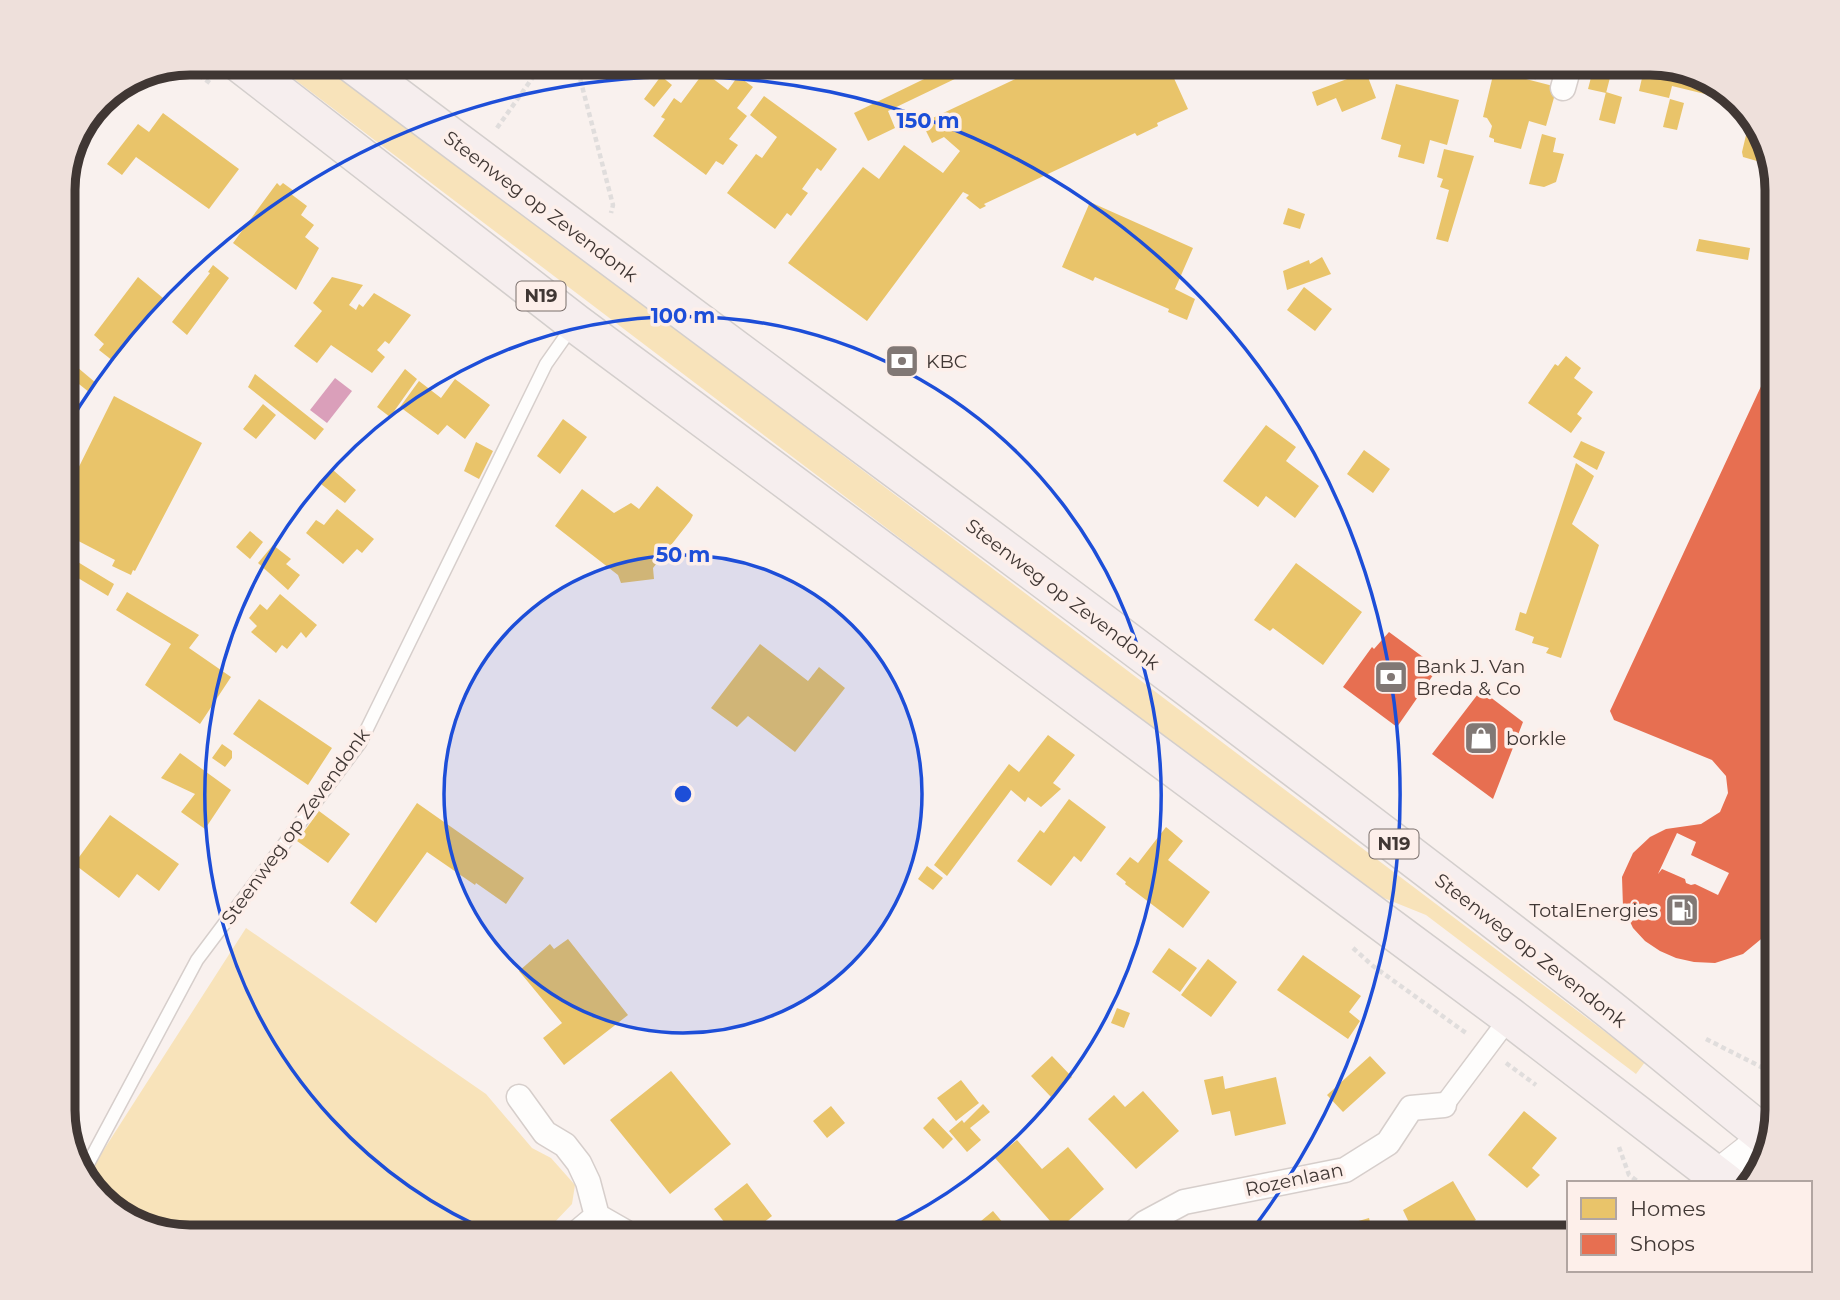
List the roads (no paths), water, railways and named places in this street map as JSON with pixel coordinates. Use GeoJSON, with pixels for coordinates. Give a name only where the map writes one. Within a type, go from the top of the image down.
{"type":"FeatureCollection","features":[{"type":"Feature","properties":{"kind":"main road","name":"N19"},"geometry":{"type":"LineString","coordinates":[[255,75],[575,323],[1510,1017],[1716,1180]]}},
{"type":"Feature","properties":{"kind":"main road","name":"Steenweg op Zevendonk"},"geometry":{"type":"LineString","coordinates":[[368,75],[1383,836],[1584,989],[1762,1133]]}},
{"type":"Feature","properties":{"kind":"street"},"geometry":{"type":"LineString","coordinates":[[1444,1105],[1510,1017]]}},
{"type":"Feature","properties":{"kind":"street"},"geometry":{"type":"LineString","coordinates":[[519,1097],[545,1133],[565,1144],[579,1163],[588,1182],[597,1216],[613,1225]]}},
{"type":"Feature","properties":{"kind":"street","name":"Rozenlaan"},"geometry":{"type":"LineString","coordinates":[[1143,1225],[1184,1202],[1346,1170],[1388,1143],[1411,1108],[1444,1105]]}},
{"type":"Feature","properties":{"kind":"street"},"geometry":{"type":"LineString","coordinates":[[1716,1180],[1760,1143]]}},
{"type":"Feature","properties":{"kind":"street"},"geometry":{"type":"LineString","coordinates":[[586,1225],[597,1216]]}},
{"type":"Feature","properties":{"kind":"lane","name":"Steenweg op Zevendonk"},"geometry":{"type":"LineString","coordinates":[[89,1163],[197,960],[360,743],[546,364],[575,323]]}},
{"type":"Feature","properties":{"kind":"place","name":"KBC"},"geometry":{"type":"Point","coordinates":[902,361]}},
{"type":"Feature","properties":{"kind":"place","name":"Bank J. Van Breda & Co"},"geometry":{"type":"Point","coordinates":[1391,677]}},
{"type":"Feature","properties":{"kind":"place","name":"borkle"},"geometry":{"type":"Point","coordinates":[1481,738]}},
{"type":"Feature","properties":{"kind":"place","name":"TotalEnergies"},"geometry":{"type":"Point","coordinates":[1682,910]}}]}
